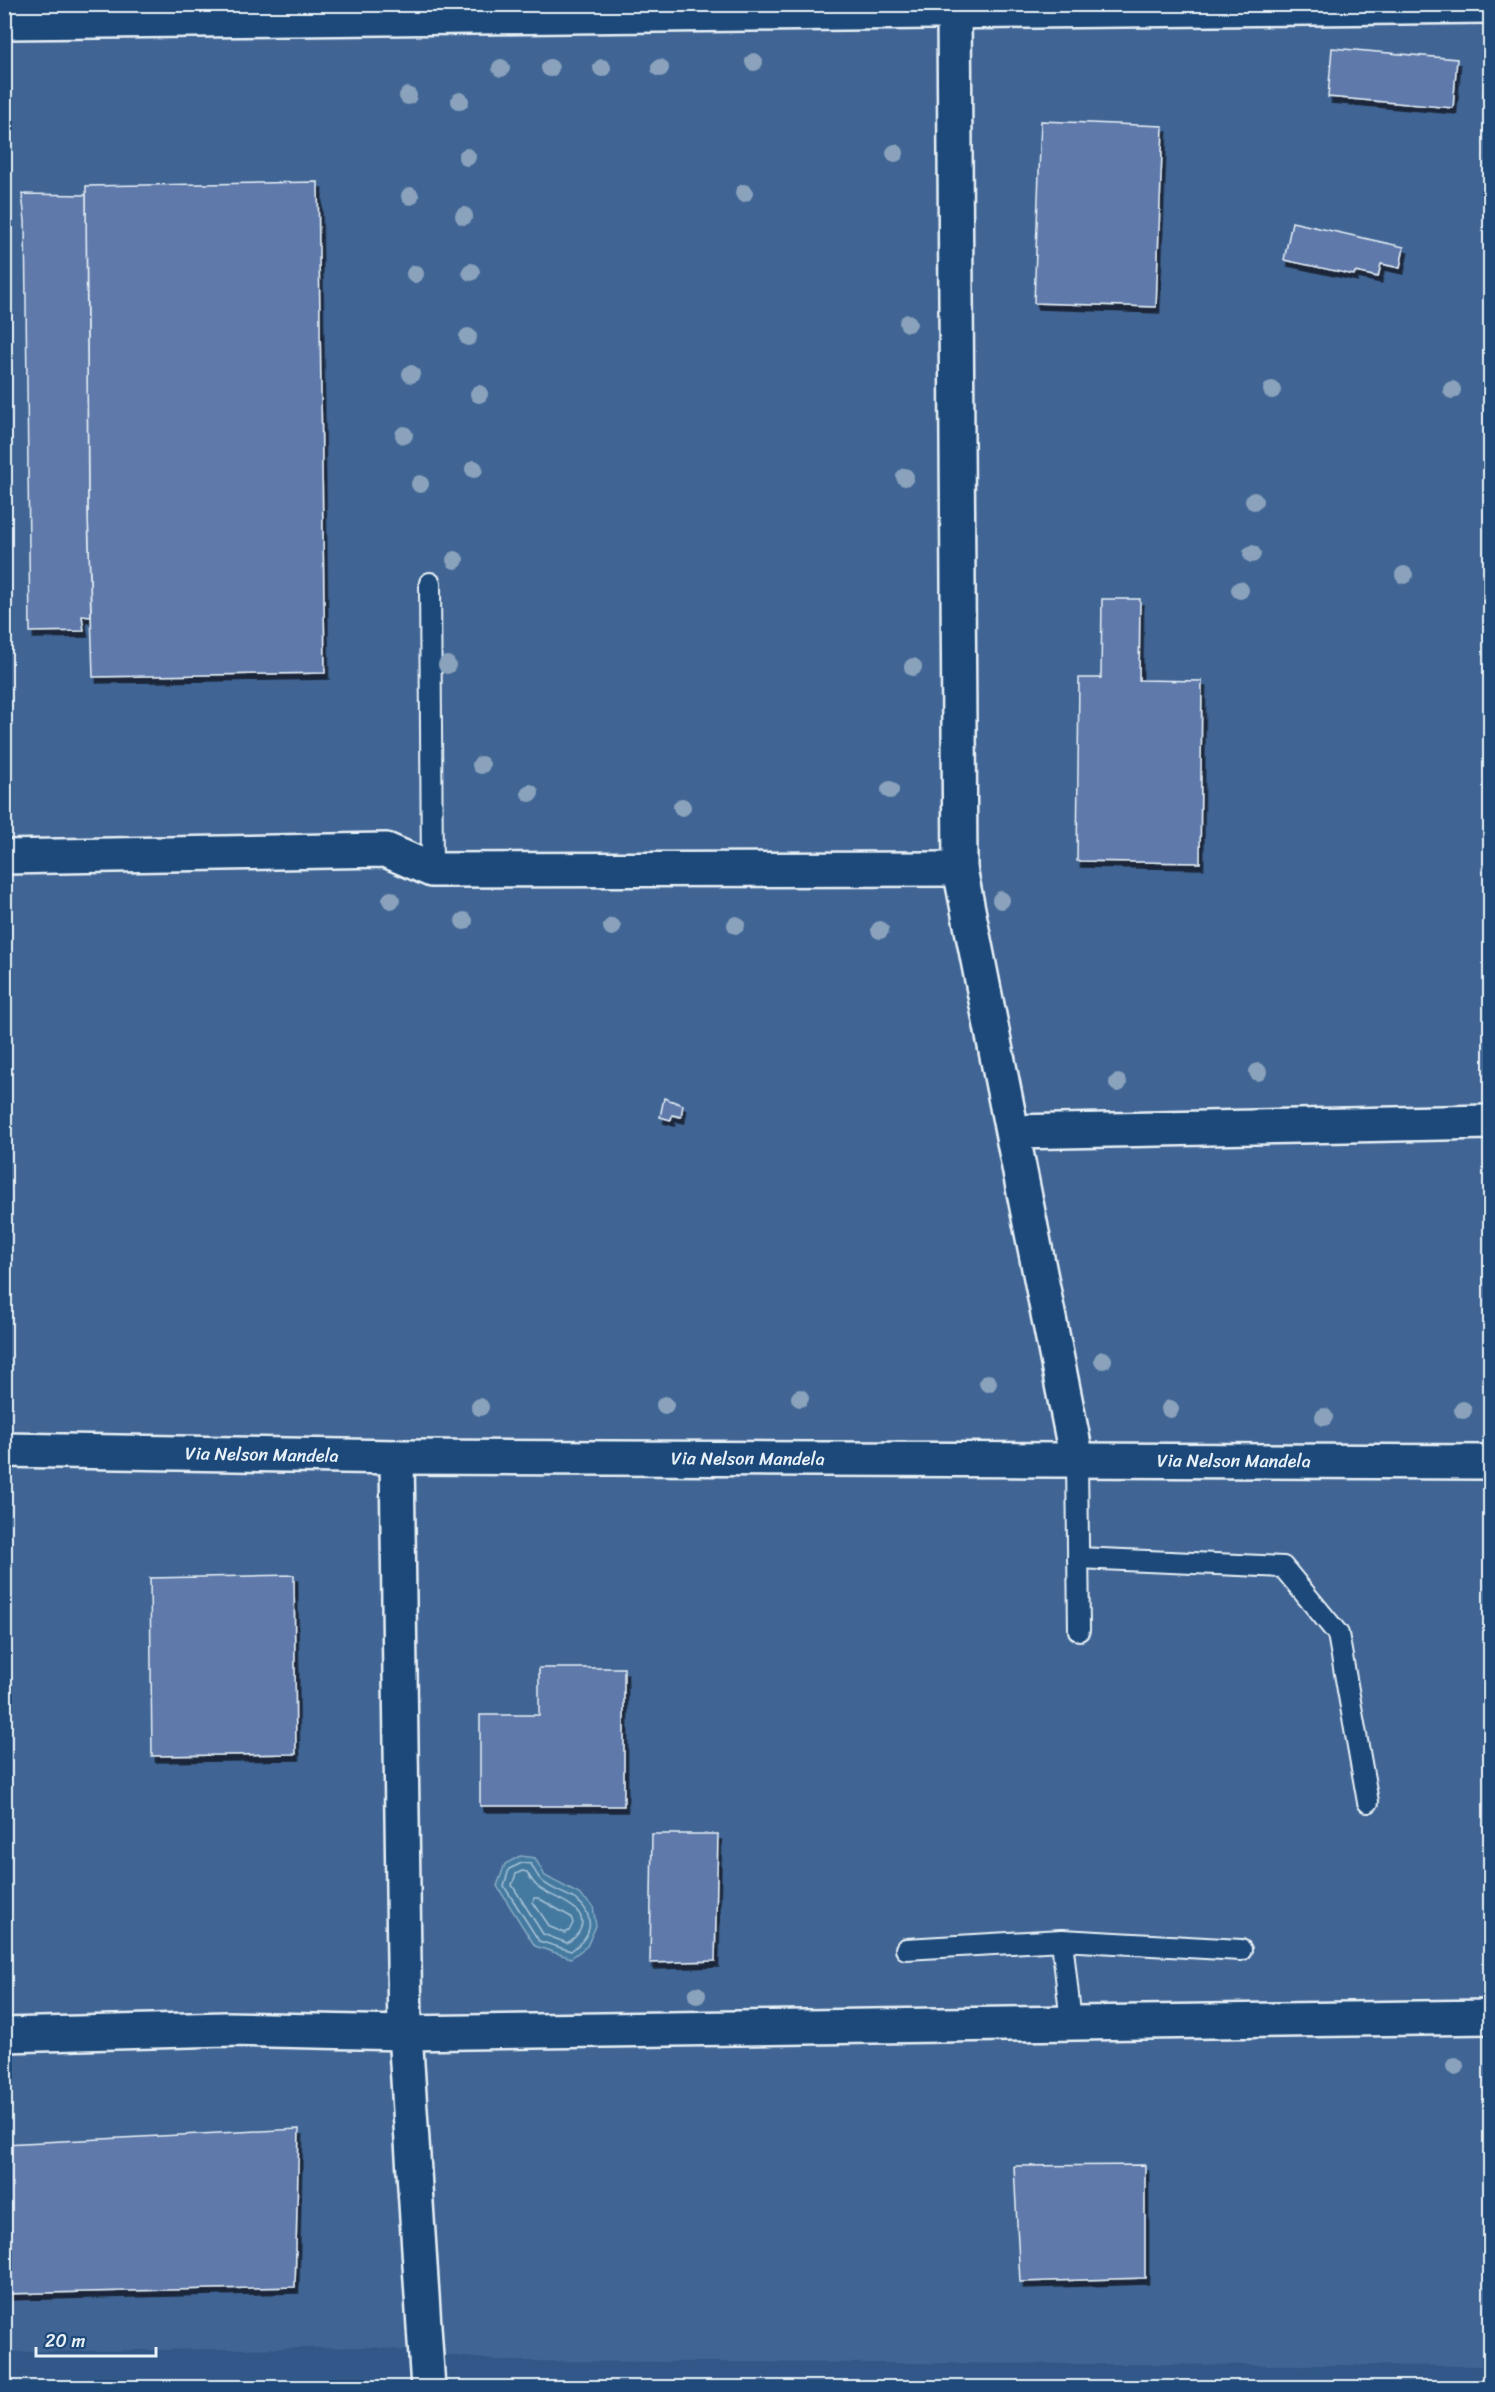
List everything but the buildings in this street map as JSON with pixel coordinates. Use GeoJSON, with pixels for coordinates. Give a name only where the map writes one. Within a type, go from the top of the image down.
{"type":"FeatureCollection","features":[{"type":"Feature","properties":{"kind":"street"},"geometry":{"type":"LineString","coordinates":[[4,22],[1491,6]]}},
{"type":"Feature","properties":{"kind":"street"},"geometry":{"type":"LineString","coordinates":[[954,11],[960,869],[1077,1460]]}},
{"type":"Feature","properties":{"kind":"street"},"geometry":{"type":"LineString","coordinates":[[4,857],[386,850],[432,870],[960,869]]}},
{"type":"Feature","properties":{"kind":"street"},"geometry":{"type":"LineString","coordinates":[[1013,1132],[1491,1122]]}},
{"type":"Feature","properties":{"kind":"street","name":"Via Nelson Mandela"},"geometry":{"type":"LineString","coordinates":[[4,1450],[397,1457],[1491,1462]]}},
{"type":"Feature","properties":{"kind":"street"},"geometry":{"type":"LineString","coordinates":[[397,1457],[405,2033],[428,2388]]}},
{"type":"Feature","properties":{"kind":"street"},"geometry":{"type":"LineString","coordinates":[[4,2035],[226,2029],[405,2033],[1491,2017]]}},
{"type":"Feature","properties":{"kind":"lane"},"geometry":{"type":"LineString","coordinates":[[430,583],[432,870]]}},
{"type":"Feature","properties":{"kind":"lane"},"geometry":{"type":"LineString","coordinates":[[1077,1460],[1079,1630]]}},
{"type":"Feature","properties":{"kind":"lane"},"geometry":{"type":"LineString","coordinates":[[1078,1557],[1283,1567],[1338,1634],[1368,1802]]}},
{"type":"Feature","properties":{"kind":"lane"},"geometry":{"type":"LineString","coordinates":[[1062,1940],[1071,2023]]}},
{"type":"Feature","properties":{"kind":"lane"},"geometry":{"type":"LineString","coordinates":[[906,1949],[1062,1940],[1241,1950]]}},
{"type":"Feature","properties":{"kind":"shaded area"},"geometry":{"type":"Polygon","coordinates":[[[4,5],[1490,5],[1490,2366],[503,2361],[373,2347],[5,2352],[4,5]]]}},
{"type":"Feature","properties":{"kind":"water"},"geometry":{"type":"Polygon","coordinates":[[[520,1856],[535,1858],[545,1876],[579,1894],[593,1906],[596,1926],[587,1946],[571,1958],[535,1946],[497,1886],[505,1864],[520,1856]]]}}]}
